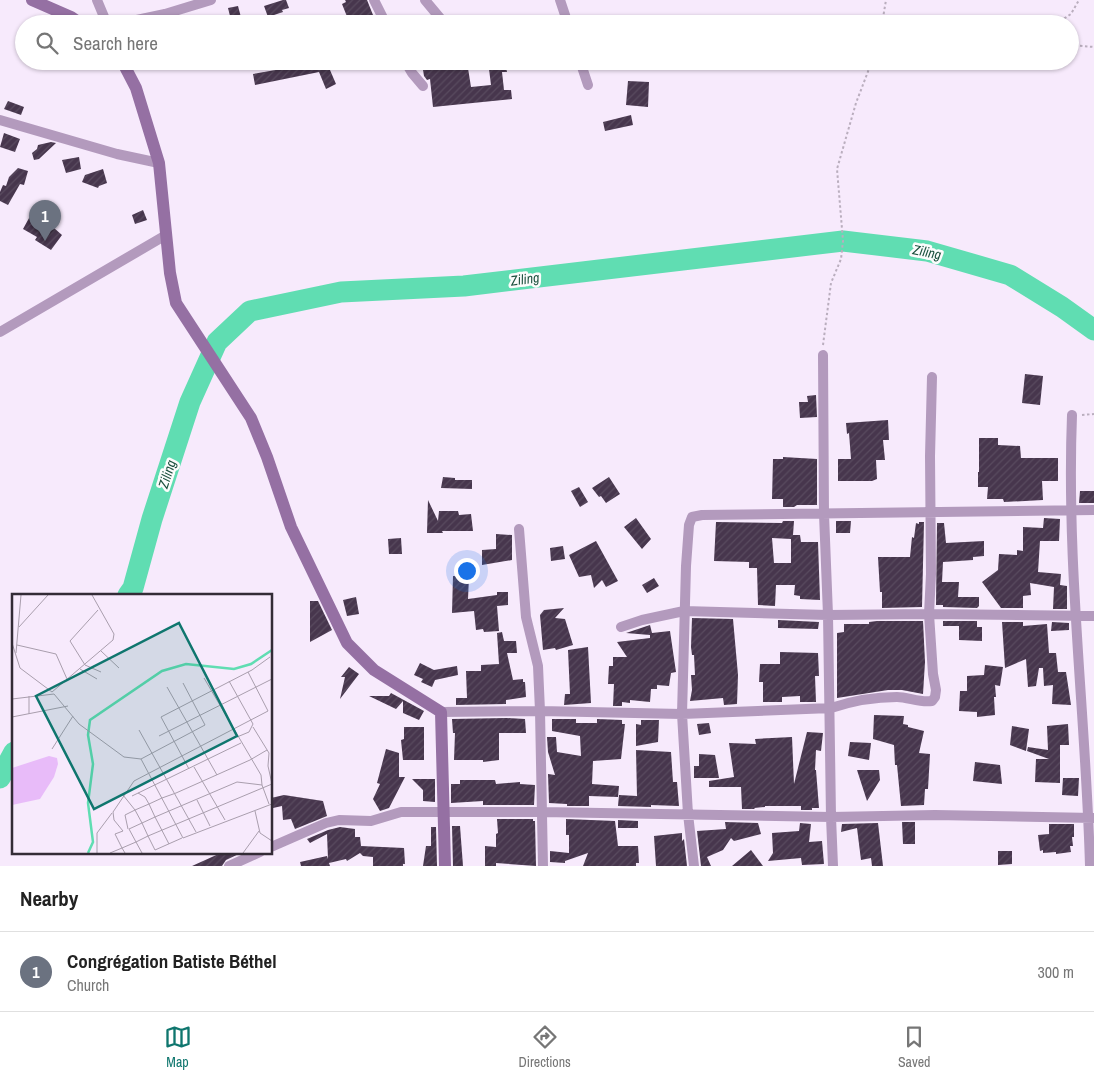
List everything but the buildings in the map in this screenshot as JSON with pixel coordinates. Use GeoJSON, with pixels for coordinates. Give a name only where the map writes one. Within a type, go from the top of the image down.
{"type":"FeatureCollection","features":[{"type":"Feature","properties":{"kind":"main road"},"geometry":{"type":"LineString","coordinates":[[32,0],[66,15]]}},
{"type":"Feature","properties":{"kind":"main road"},"geometry":{"type":"LineString","coordinates":[[127,70],[136,88],[159,164],[170,273],[176,303],[251,418],[267,457],[291,527],[347,643],[374,670],[441,712],[446,866]]}},
{"type":"Feature","properties":{"kind":"street"},"geometry":{"type":"LineString","coordinates":[[97,0],[103,15]]}},
{"type":"Feature","properties":{"kind":"street"},"geometry":{"type":"LineString","coordinates":[[160,15],[211,0]]}},
{"type":"Feature","properties":{"kind":"street"},"geometry":{"type":"LineString","coordinates":[[374,0],[382,15]]}},
{"type":"Feature","properties":{"kind":"street"},"geometry":{"type":"LineString","coordinates":[[425,0],[438,15]]}},
{"type":"Feature","properties":{"kind":"street"},"geometry":{"type":"LineString","coordinates":[[560,0],[565,15]]}},
{"type":"Feature","properties":{"kind":"street"},"geometry":{"type":"LineString","coordinates":[[410,70],[423,86]]}},
{"type":"Feature","properties":{"kind":"street"},"geometry":{"type":"LineString","coordinates":[[583,70],[588,86]]}},
{"type":"Feature","properties":{"kind":"street"},"geometry":{"type":"LineString","coordinates":[[0,120],[117,154],[159,164]]}},
{"type":"Feature","properties":{"kind":"street"},"geometry":{"type":"LineString","coordinates":[[0,332],[166,235]]}},
{"type":"Feature","properties":{"kind":"street"},"geometry":{"type":"LineString","coordinates":[[823,355],[824,514],[831,708],[833,866]]}},
{"type":"Feature","properties":{"kind":"street"},"geometry":{"type":"LineString","coordinates":[[441,712],[540,711],[682,714],[831,708],[854,701],[898,697],[926,702],[932,701],[936,690],[933,674],[929,614],[932,377]]}},
{"type":"Feature","properties":{"kind":"street"},"geometry":{"type":"LineString","coordinates":[[1072,415],[1075,616],[1091,818],[1090,866]]}},
{"type":"Feature","properties":{"kind":"street"},"geometry":{"type":"LineString","coordinates":[[694,866],[688,814],[682,714],[684,611],[689,525],[692,517],[702,514],[1094,510]]}},
{"type":"Feature","properties":{"kind":"street"},"geometry":{"type":"LineString","coordinates":[[519,529],[526,617],[538,666],[544,866]]}},
{"type":"Feature","properties":{"kind":"street"},"geometry":{"type":"LineString","coordinates":[[621,628],[642,620],[684,611],[828,615],[1094,616]]}},
{"type":"Feature","properties":{"kind":"street"},"geometry":{"type":"LineString","coordinates":[[272,847],[326,822],[340,820],[371,822],[401,812],[542,812],[831,817],[935,815],[1091,818]]}},
{"type":"Feature","properties":{"kind":"street"},"geometry":{"type":"LineString","coordinates":[[229,866],[256,854]]}},
{"type":"Feature","properties":{"kind":"path"},"geometry":{"type":"LineString","coordinates":[[884,15],[886,0]]}},
{"type":"Feature","properties":{"kind":"path"},"geometry":{"type":"LineString","coordinates":[[1069,15],[1079,0]]}},
{"type":"Feature","properties":{"kind":"path"},"geometry":{"type":"LineString","coordinates":[[1079,46],[1094,47]]}},
{"type":"Feature","properties":{"kind":"path"},"geometry":{"type":"LineString","coordinates":[[823,355],[823,336],[831,283],[841,259],[843,241],[837,169],[856,103],[869,70]]}},
{"type":"Feature","properties":{"kind":"waterway","name":"Ziling"},"geometry":{"type":"LineString","coordinates":[[129,594],[133,588],[152,519],[190,402],[217,342],[250,311],[341,292],[464,286],[843,241],[927,251],[1010,275],[1062,307],[1094,330]]}},
{"type":"Feature","properties":{"kind":"waterway","name":"Ziling"},"geometry":{"type":"LineString","coordinates":[[0,778],[12,756]]}},
{"type":"Feature","properties":{"kind":"place","name":"Congrégation Batiste Béthel"},"geometry":{"type":"Point","coordinates":[45,241]}}]}
